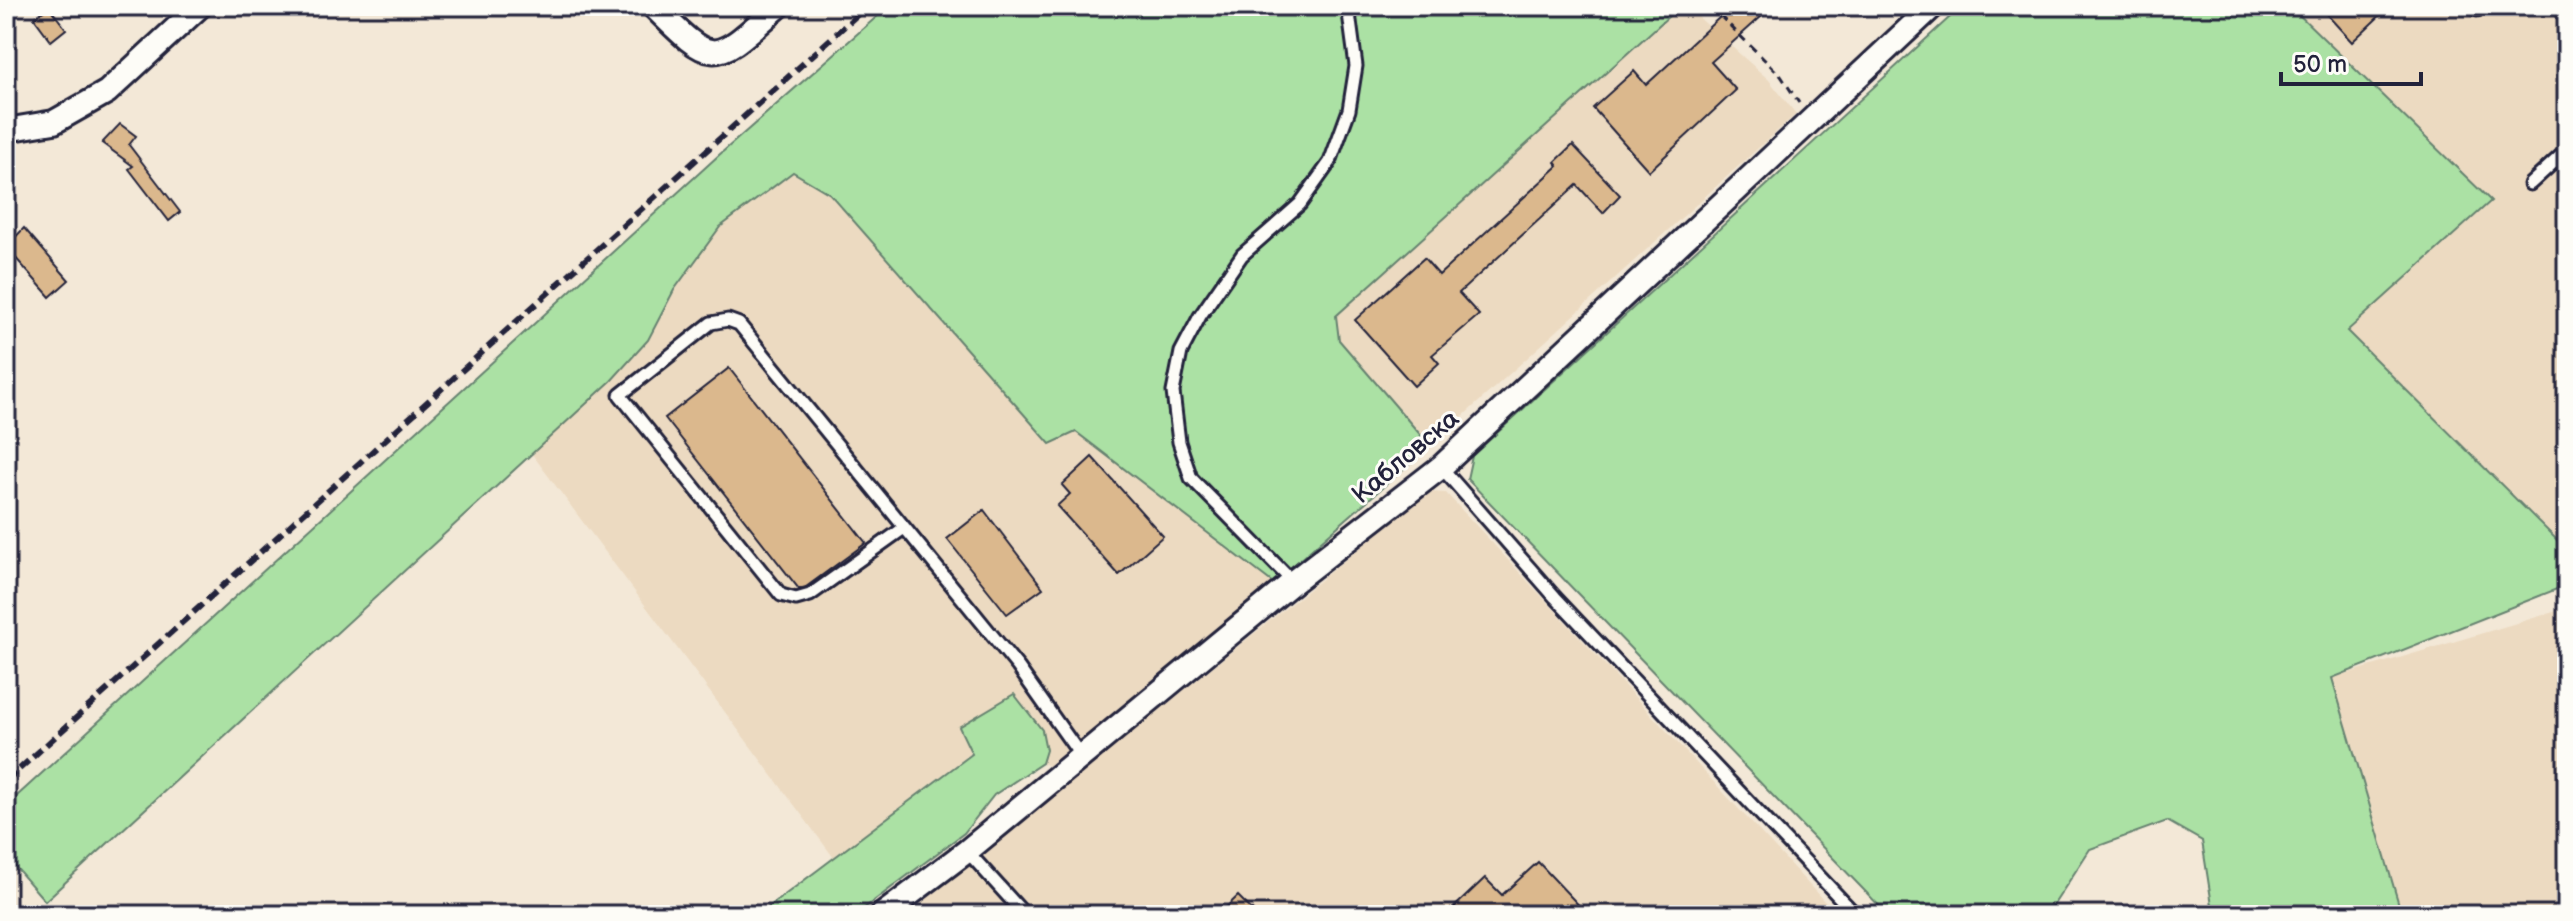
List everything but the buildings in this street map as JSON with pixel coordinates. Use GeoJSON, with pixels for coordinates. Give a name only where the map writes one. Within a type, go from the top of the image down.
{"type":"FeatureCollection","features":[{"type":"Feature","properties":{"kind":"street"},"geometry":{"type":"LineString","coordinates":[[653,6],[698,50],[718,53],[738,42],[779,6]]}},
{"type":"Feature","properties":{"kind":"street","name":"Кабловска"},"geometry":{"type":"LineString","coordinates":[[882,915],[967,851],[1293,582],[1441,467],[1933,6]]}},
{"type":"Feature","properties":{"kind":"street"},"geometry":{"type":"LineString","coordinates":[[6,130],[54,122],[107,92],[186,11]]}},
{"type":"Feature","properties":{"kind":"lane"},"geometry":{"type":"LineString","coordinates":[[1293,582],[1191,478],[1179,442],[1173,392],[1181,352],[1200,316],[1242,255],[1300,204],[1330,162],[1349,110],[1356,66],[1348,6]]}},
{"type":"Feature","properties":{"kind":"lane"},"geometry":{"type":"LineString","coordinates":[[2530,184],[2567,150]]}},
{"type":"Feature","properties":{"kind":"lane"},"geometry":{"type":"LineString","coordinates":[[904,528],[810,595],[796,599],[781,595],[620,395],[711,323],[728,320],[739,324],[1018,667],[1081,756]]}},
{"type":"Feature","properties":{"kind":"lane"},"geometry":{"type":"LineString","coordinates":[[1441,467],[1555,597],[1856,915]]}},
{"type":"Feature","properties":{"kind":"lane"},"geometry":{"type":"LineString","coordinates":[[967,851],[1025,915]]}},
{"type":"Feature","properties":{"kind":"path"},"geometry":{"type":"LineString","coordinates":[[1710,6],[1781,76],[1811,122]]}},
{"type":"Feature","properties":{"kind":"shaded area"},"geometry":{"type":"Polygon","coordinates":[[[1680,6],[1686,6],[1769,80],[1796,114],[1430,446],[1339,340],[1336,316],[1680,6]]]}},
{"type":"Feature","properties":{"kind":"shaded area"},"geometry":{"type":"Polygon","coordinates":[[[2290,6],[2567,6],[2567,550],[2347,332],[2290,6]]]}},
{"type":"Feature","properties":{"kind":"shaded area"},"geometry":{"type":"Polygon","coordinates":[[[793,171],[830,194],[1076,431],[1273,583],[1052,768],[1042,763],[1046,750],[1014,694],[960,727],[972,753],[834,858],[532,454],[611,381],[648,340],[674,290],[720,227],[793,171]]]}},
{"type":"Feature","properties":{"kind":"shaded area"},"geometry":{"type":"Polygon","coordinates":[[[1429,492],[1446,493],[1837,915],[906,915],[1429,492]]]}},
{"type":"Feature","properties":{"kind":"shaded area"},"geometry":{"type":"Polygon","coordinates":[[[2567,608],[2567,915],[2402,915],[2332,678],[2567,608]]]}},
{"type":"Feature","properties":{"kind":"green space"},"geometry":{"type":"Polygon","coordinates":[[[889,6],[1680,6],[1336,316],[1339,340],[1430,446],[1273,583],[1076,432],[1050,444],[830,194],[793,172],[720,227],[674,290],[648,340],[611,381],[45,901],[6,856],[6,806],[719,155],[889,6]]]}},
{"type":"Feature","properties":{"kind":"green space"},"geometry":{"type":"Polygon","coordinates":[[[1962,6],[2290,6],[2491,201],[2347,331],[2567,550],[2567,585],[2332,678],[2402,915],[2218,915],[2212,905],[2202,841],[2167,821],[2090,849],[2047,915],[2025,915],[2011,906],[1969,910],[1959,915],[1888,915],[1467,479],[1472,456],[1962,6]]]}},
{"type":"Feature","properties":{"kind":"green space"},"geometry":{"type":"Polygon","coordinates":[[[1014,694],[1042,730],[1046,750],[1042,763],[994,795],[964,833],[855,915],[758,915],[972,754],[959,727],[1014,694]]]}},
{"type":"Feature","properties":{"kind":"railway"},"geometry":{"type":"LineString","coordinates":[[6,781],[867,6]]}}]}
